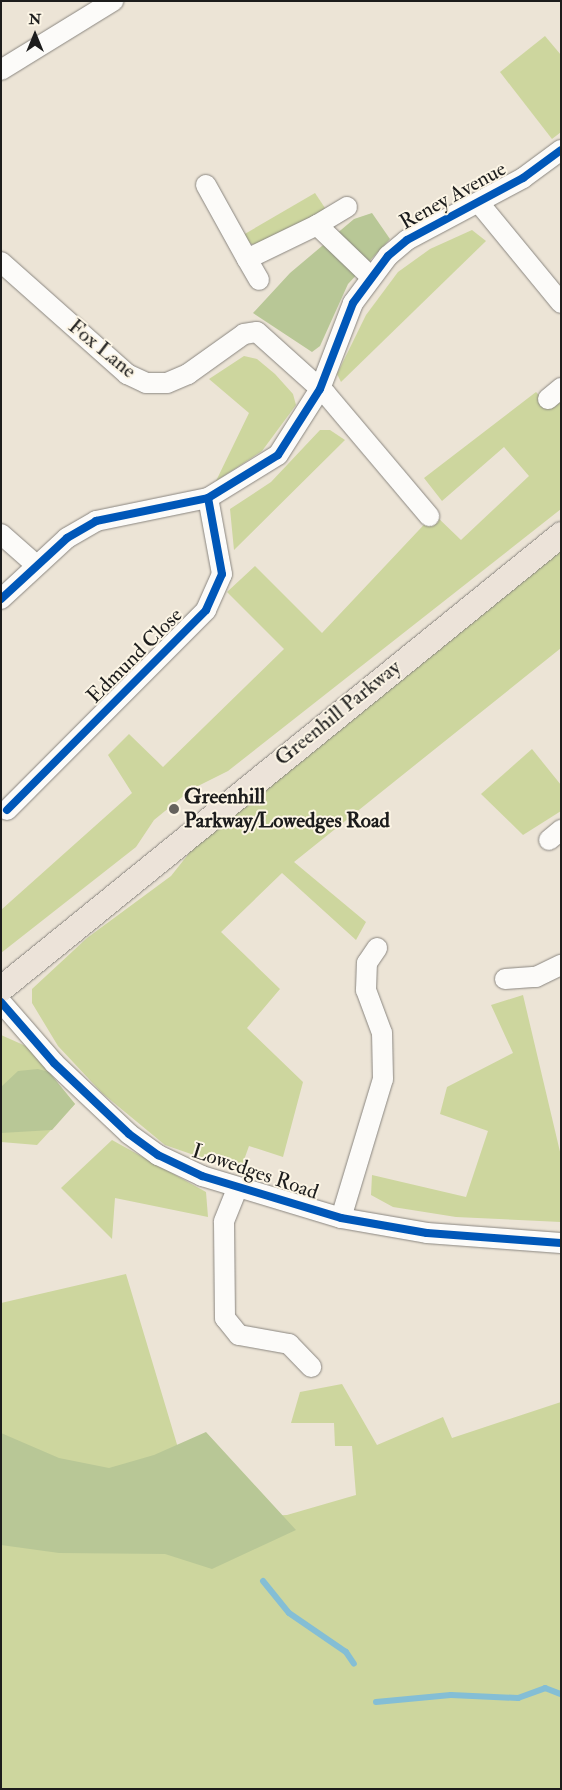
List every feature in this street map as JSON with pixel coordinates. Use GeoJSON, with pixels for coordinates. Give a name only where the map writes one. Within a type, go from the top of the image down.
{"type":"FeatureCollection","features":[{"type":"Feature","properties":{"kind":"main road","name":"Greenhill Parkway"},"geometry":{"type":"LineString","coordinates":[[1,988],[561,534]]}},
{"type":"Feature","properties":{"kind":"street"},"geometry":{"type":"LineString","coordinates":[[1,70],[113,1]]}},
{"type":"Feature","properties":{"kind":"street","name":"Reney Avenue"},"geometry":{"type":"LineString","coordinates":[[1,599],[35,564],[96,521],[208,498],[278,455],[320,389],[353,304],[371,277],[407,240],[479,203],[561,150]]}},
{"type":"Feature","properties":{"kind":"street"},"geometry":{"type":"LineString","coordinates":[[206,185],[258,280]]}},
{"type":"Feature","properties":{"kind":"street","name":"Reney Avenue"},"geometry":{"type":"LineString","coordinates":[[479,203],[561,303]]}},
{"type":"Feature","properties":{"kind":"street"},"geometry":{"type":"LineString","coordinates":[[247,260],[317,225],[347,207]]}},
{"type":"Feature","properties":{"kind":"street"},"geometry":{"type":"LineString","coordinates":[[317,225],[371,277]]}},
{"type":"Feature","properties":{"kind":"street","name":"Fox Lane"},"geometry":{"type":"LineString","coordinates":[[1,262],[127,374],[146,383],[167,383],[188,374],[244,334],[256,332],[320,389],[428,516]]}},
{"type":"Feature","properties":{"kind":"street","name":"Edmund Close"},"geometry":{"type":"LineString","coordinates":[[7,810],[206,610],[222,574],[208,498]]}},
{"type":"Feature","properties":{"kind":"street"},"geometry":{"type":"LineString","coordinates":[[1,534],[35,564]]}},
{"type":"Feature","properties":{"kind":"street","name":"Lowedges Road"},"geometry":{"type":"LineString","coordinates":[[340,1218],[383,1079],[382,1032],[366,990],[368,963],[377,948]]}},
{"type":"Feature","properties":{"kind":"street"},"geometry":{"type":"LineString","coordinates":[[505,979],[536,978],[561,965]]}},
{"type":"Feature","properties":{"kind":"street","name":"Lowedges Road"},"geometry":{"type":"LineString","coordinates":[[1,1002],[54,1063],[129,1134],[158,1155],[237,1189],[340,1218],[435,1234],[561,1243]]}},
{"type":"Feature","properties":{"kind":"street","name":"Lowedges Road"},"geometry":{"type":"LineString","coordinates":[[237,1189],[224,1222],[225,1318],[239,1335],[289,1344],[311,1366]]}},
{"type":"Feature","properties":{"kind":"green space"},"geometry":{"type":"Polygon","coordinates":[[[545,36],[561,55],[561,132],[552,139],[500,72],[545,36]]]}},
{"type":"Feature","properties":{"kind":"green space"},"geometry":{"type":"Polygon","coordinates":[[[315,193],[325,208],[323,215],[261,247],[249,243],[243,235],[315,193]]]}},
{"type":"Feature","properties":{"kind":"green space"},"geometry":{"type":"Polygon","coordinates":[[[372,213],[390,239],[348,284],[320,346],[312,352],[253,313],[290,273],[354,219],[372,213]]]}},
{"type":"Feature","properties":{"kind":"green space"},"geometry":{"type":"Polygon","coordinates":[[[472,230],[486,241],[341,382],[337,374],[366,315],[398,272],[430,249],[472,230]]]}},
{"type":"Feature","properties":{"kind":"green space"},"geometry":{"type":"Polygon","coordinates":[[[244,356],[257,359],[275,374],[293,394],[296,405],[262,451],[216,481],[249,413],[209,379],[244,356]]]}},
{"type":"Feature","properties":{"kind":"green space"},"geometry":{"type":"Polygon","coordinates":[[[536,392],[551,407],[561,398],[561,509],[228,771],[192,789],[154,820],[136,847],[1,953],[1,910],[132,793],[108,755],[129,734],[163,767],[284,649],[227,592],[255,566],[322,633],[434,514],[461,540],[529,476],[504,447],[442,501],[424,478],[536,392]]]}},
{"type":"Feature","properties":{"kind":"green space"},"geometry":{"type":"Polygon","coordinates":[[[320,430],[330,430],[345,440],[234,550],[230,509],[271,482],[320,430]]]}},
{"type":"Feature","properties":{"kind":"green space"},"geometry":{"type":"Polygon","coordinates":[[[561,546],[561,648],[294,862],[366,922],[356,940],[282,873],[221,932],[280,989],[247,1028],[303,1082],[283,1157],[249,1146],[240,1171],[165,1145],[102,1093],[58,1046],[32,1003],[32,989],[87,938],[171,876],[202,837],[561,546]]]}},
{"type":"Feature","properties":{"kind":"green space"},"geometry":{"type":"Polygon","coordinates":[[[532,749],[561,785],[561,811],[523,835],[481,794],[532,749]]]}},
{"type":"Feature","properties":{"kind":"green space"},"geometry":{"type":"Polygon","coordinates":[[[523,995],[561,1156],[561,1222],[456,1217],[393,1207],[371,1195],[372,1175],[466,1197],[488,1131],[440,1114],[447,1087],[513,1053],[491,1005],[523,995]]]}},
{"type":"Feature","properties":{"kind":"green space"},"geometry":{"type":"Polygon","coordinates":[[[1,1035],[28,1047],[75,1104],[37,1145],[1,1142],[1,1035]]]}},
{"type":"Feature","properties":{"kind":"green space"},"geometry":{"type":"Polygon","coordinates":[[[38,1069],[49,1072],[75,1104],[52,1130],[1,1133],[1,1087],[18,1071],[38,1069]]]}},
{"type":"Feature","properties":{"kind":"green space"},"geometry":{"type":"Polygon","coordinates":[[[112,1140],[206,1192],[208,1217],[115,1198],[112,1239],[61,1188],[112,1140]]]}},
{"type":"Feature","properties":{"kind":"green space"},"geometry":{"type":"Polygon","coordinates":[[[126,1274],[199,1518],[287,1515],[356,1495],[352,1446],[335,1446],[334,1423],[291,1423],[300,1392],[342,1384],[377,1445],[443,1417],[452,1438],[561,1402],[561,1789],[1,1789],[1,1303],[126,1274]]]}},
{"type":"Feature","properties":{"kind":"green space"},"geometry":{"type":"Polygon","coordinates":[[[206,1432],[296,1530],[212,1569],[165,1554],[59,1553],[1,1545],[1,1433],[59,1458],[109,1468],[154,1455],[206,1432]]]}},
{"type":"Feature","properties":{"kind":"waterway"},"geometry":{"type":"LineString","coordinates":[[263,1581],[289,1613],[346,1652],[354,1664]]}},
{"type":"Feature","properties":{"kind":"waterway"},"geometry":{"type":"LineString","coordinates":[[376,1702],[451,1695],[518,1698],[545,1688],[561,1694]]}},
{"type":"Feature","properties":{"kind":"cycle path"},"geometry":{"type":"LineString","coordinates":[[1,599],[67,538],[96,521],[208,498],[278,455],[320,389],[353,303],[388,256],[407,240],[523,178],[561,150]]}},
{"type":"Feature","properties":{"kind":"cycle path"},"geometry":{"type":"LineString","coordinates":[[7,810],[206,610],[222,574],[208,498]]}},
{"type":"Feature","properties":{"kind":"cycle path"},"geometry":{"type":"LineString","coordinates":[[1,1002],[54,1063],[129,1134],[158,1155],[202,1176],[341,1218],[427,1233],[561,1243]]}},
{"type":"Feature","properties":{"kind":"place","name":"Greenhill Parkway/Lowedges Road"},"geometry":{"type":"Point","coordinates":[174,809]}}]}
